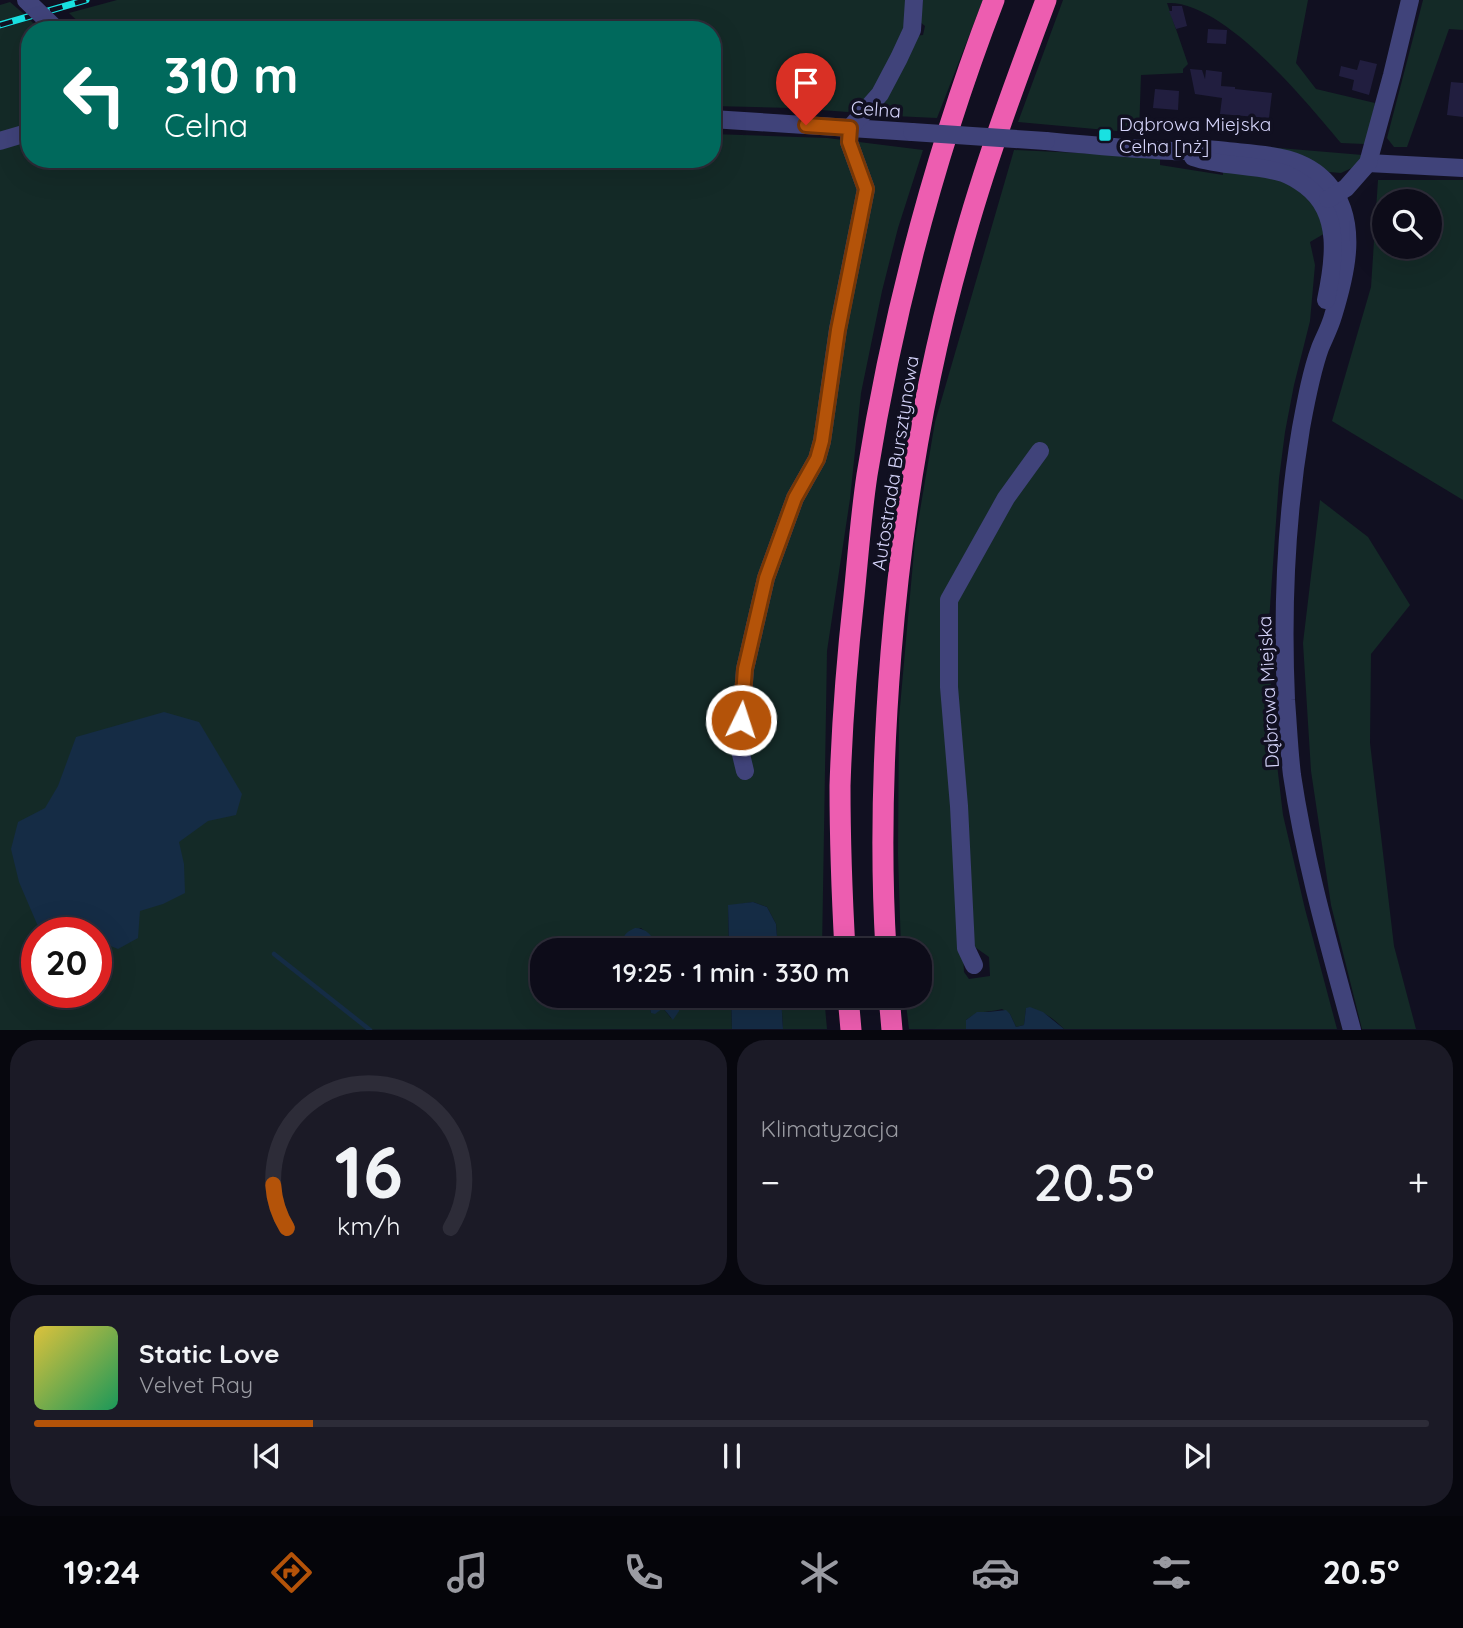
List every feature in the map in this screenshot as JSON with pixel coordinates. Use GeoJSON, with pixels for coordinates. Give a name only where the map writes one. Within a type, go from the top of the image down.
{"type":"FeatureCollection","features":[{"type":"Feature","properties":{"kind":"highway","name":"Autostrada Bursztynowa"},"geometry":{"type":"LineString","coordinates":[[844,938],[841,834],[843,715],[867,475],[913,256],[957,104],[994,0]]}},
{"type":"Feature","properties":{"kind":"highway","name":"Autostrada Bursztynowa"},"geometry":{"type":"LineString","coordinates":[[886,938],[883,800],[887,708],[900,558],[915,452],[963,242],[1046,0]]}},
{"type":"Feature","properties":{"kind":"highway"},"geometry":{"type":"LineString","coordinates":[[849,1008],[851,1030]]}},
{"type":"Feature","properties":{"kind":"highway"},"geometry":{"type":"LineString","coordinates":[[889,1008],[892,1030]]}},
{"type":"Feature","properties":{"kind":"street"},"geometry":{"type":"LineString","coordinates":[[26,0],[48,21]]}},
{"type":"Feature","properties":{"kind":"street"},"geometry":{"type":"LineString","coordinates":[[745,771],[739,746],[745,669],[766,578],[795,498],[817,459],[822,441],[838,330],[866,189],[849,142],[850,128],[880,94],[899,58],[912,30],[914,0]]}},
{"type":"Feature","properties":{"kind":"street"},"geometry":{"type":"LineString","coordinates":[[1329,198],[1351,183],[1368,163],[1410,0]]}},
{"type":"Feature","properties":{"kind":"street","name":"Celna"},"geometry":{"type":"LineString","coordinates":[[721,119],[1279,156],[1296,161],[1325,181],[1329,198]]}},
{"type":"Feature","properties":{"kind":"street"},"geometry":{"type":"LineString","coordinates":[[0,141],[21,134]]}},
{"type":"Feature","properties":{"kind":"street"},"geometry":{"type":"LineString","coordinates":[[1368,163],[1463,168]]}},
{"type":"Feature","properties":{"kind":"street","name":"Dąbrowa Miejska"},"geometry":{"type":"LineString","coordinates":[[1329,198],[1332,271],[1323,313],[1320,349],[1307,399],[1297,460],[1286,573],[1285,673],[1292,771],[1298,812],[1323,924],[1352,1030]]}},
{"type":"Feature","properties":{"kind":"street"},"geometry":{"type":"LineString","coordinates":[[974,965],[966,948],[959,806],[948,687],[949,600],[1006,498],[1040,452]]}},
{"type":"Feature","properties":{"kind":"green space"},"geometry":{"type":"Polygon","coordinates":[[[117,0],[912,0],[906,27],[879,87],[848,112],[721,106],[721,21],[77,21],[69,13],[117,0]]]}},
{"type":"Feature","properties":{"kind":"green space"},"geometry":{"type":"Polygon","coordinates":[[[923,0],[983,0],[937,118],[872,115],[915,36],[923,35],[925,26],[920,22],[923,0]]]}},
{"type":"Feature","properties":{"kind":"green space"},"geometry":{"type":"Polygon","coordinates":[[[1063,0],[1308,0],[1296,63],[1316,89],[1375,103],[1367,140],[1364,144],[1341,143],[1286,80],[1238,35],[1213,18],[1189,7],[1167,3],[1188,64],[1183,73],[1141,75],[1139,133],[1018,122],[1063,0]]]}},
{"type":"Feature","properties":{"kind":"green space"},"geometry":{"type":"Polygon","coordinates":[[[1423,0],[1463,0],[1463,30],[1449,29],[1407,147],[1394,147],[1387,138],[1423,0]]]}},
{"type":"Feature","properties":{"kind":"green space"},"geometry":{"type":"Polygon","coordinates":[[[10,2],[25,15],[0,22],[0,5],[10,2]]]}},
{"type":"Feature","properties":{"kind":"green space"},"geometry":{"type":"Polygon","coordinates":[[[21,23],[21,127],[0,134],[0,29],[21,23]]]}},
{"type":"Feature","properties":{"kind":"green space"},"geometry":{"type":"Polygon","coordinates":[[[721,134],[827,138],[923,150],[898,228],[861,393],[850,499],[827,651],[822,938],[777,938],[776,924],[767,907],[753,902],[728,906],[729,938],[653,938],[641,928],[624,938],[530,938],[530,1008],[650,1008],[651,1013],[663,1008],[671,1018],[679,1008],[731,1008],[732,1029],[0,1030],[0,149],[21,143],[21,168],[721,168],[721,134]]]}},
{"type":"Feature","properties":{"kind":"green space"},"geometry":{"type":"Polygon","coordinates":[[[1221,143],[1363,155],[1356,166],[1341,173],[1329,172],[1312,163],[1221,143]]]}},
{"type":"Feature","properties":{"kind":"green space"},"geometry":{"type":"Polygon","coordinates":[[[1014,150],[1160,159],[1160,165],[1223,175],[1223,169],[1282,180],[1311,198],[1327,232],[1310,242],[1315,265],[1310,321],[1294,385],[1279,479],[1269,621],[1272,722],[1283,815],[1337,1029],[1064,1029],[1052,1018],[1032,1009],[1026,1009],[1024,1025],[1016,1027],[1010,1014],[1002,1009],[971,1017],[966,1020],[966,1029],[909,1029],[906,1008],[932,1008],[932,938],[901,938],[899,718],[915,540],[935,422],[1014,150]],[[945,599],[964,972],[969,979],[990,976],[989,957],[972,945],[955,688],[956,601],[945,599]]]}},
{"type":"Feature","properties":{"kind":"green space"},"geometry":{"type":"Polygon","coordinates":[[[1378,180],[1463,180],[1463,500],[1332,421],[1371,287],[1373,259],[1442,259],[1442,189],[1377,189],[1378,180]]]}},
{"type":"Feature","properties":{"kind":"green space"},"geometry":{"type":"Polygon","coordinates":[[[1320,500],[1368,537],[1410,605],[1371,654],[1370,743],[1394,946],[1416,1029],[1362,1029],[1331,905],[1311,771],[1303,643],[1320,500]]]}},
{"type":"Feature","properties":{"kind":"green space"},"geometry":{"type":"Polygon","coordinates":[[[782,1008],[825,1008],[827,1029],[783,1029],[782,1008]]]}},
{"type":"Feature","properties":{"kind":"water"},"geometry":{"type":"Polygon","coordinates":[[[164,712],[199,722],[242,794],[236,815],[208,821],[179,842],[184,864],[185,893],[140,911],[138,938],[118,949],[112,947],[112,917],[34,917],[19,882],[11,849],[18,822],[45,808],[58,786],[76,737],[164,712]]]}},
{"type":"Feature","properties":{"kind":"water"},"geometry":{"type":"Polygon","coordinates":[[[753,902],[767,907],[776,924],[777,938],[729,938],[728,905],[753,902]]]}},
{"type":"Feature","properties":{"kind":"water"},"geometry":{"type":"Polygon","coordinates":[[[635,928],[643,929],[652,938],[623,938],[635,928]]]}},
{"type":"Feature","properties":{"kind":"water"},"geometry":{"type":"Polygon","coordinates":[[[650,1008],[663,1008],[655,1014],[651,1013],[650,1008]]]}},
{"type":"Feature","properties":{"kind":"water"},"geometry":{"type":"Polygon","coordinates":[[[663,1008],[679,1008],[673,1020],[663,1008]]]}},
{"type":"Feature","properties":{"kind":"water"},"geometry":{"type":"Polygon","coordinates":[[[731,1008],[782,1008],[783,1029],[732,1029],[731,1008]]]}},
{"type":"Feature","properties":{"kind":"water"},"geometry":{"type":"Polygon","coordinates":[[[1026,1008],[1043,1012],[1064,1029],[966,1029],[966,1020],[977,1012],[1006,1010],[1016,1027],[1024,1025],[1026,1008]]]}},
{"type":"Feature","properties":{"kind":"building"},"geometry":{"type":"Polygon","coordinates":[[[1172,6],[1182,6],[1187,26],[1176,29],[1169,11],[1172,11],[1172,6]]]}},
{"type":"Feature","properties":{"kind":"building"},"geometry":{"type":"Polygon","coordinates":[[[1208,29],[1227,30],[1226,44],[1207,43],[1208,29]]]}},
{"type":"Feature","properties":{"kind":"building"},"geometry":{"type":"Polygon","coordinates":[[[1360,60],[1377,64],[1369,95],[1352,90],[1354,80],[1339,76],[1341,66],[1357,70],[1360,60]]]}},
{"type":"Feature","properties":{"kind":"building"},"geometry":{"type":"Polygon","coordinates":[[[1190,69],[1202,70],[1205,79],[1206,70],[1222,72],[1221,86],[1272,93],[1269,118],[1220,114],[1222,98],[1195,94],[1190,69]]]}},
{"type":"Feature","properties":{"kind":"building"},"geometry":{"type":"Polygon","coordinates":[[[1451,82],[1463,83],[1463,117],[1447,115],[1451,82]]]}},
{"type":"Feature","properties":{"kind":"building"},"geometry":{"type":"Polygon","coordinates":[[[1155,89],[1179,91],[1178,110],[1153,108],[1155,89]]]}},
{"type":"Feature","properties":{"kind":"waterway"},"geometry":{"type":"LineString","coordinates":[[274,954],[370,1030]]}},
{"type":"Feature","properties":{"kind":"railway"},"geometry":{"type":"LineString","coordinates":[[0,25],[86,0]]}},
{"type":"Feature","properties":{"kind":"place","name":"Dąbrowa Miejska Celna [nż]"},"geometry":{"type":"Point","coordinates":[1105,135]}},
{"type":"Feature","properties":{"kind":"route"},"geometry":{"type":"LineString","coordinates":[[741,720],[745,669],[766,578],[795,498],[817,459],[822,441],[838,330],[866,189],[849,142],[850,128],[806,125]]}}]}
